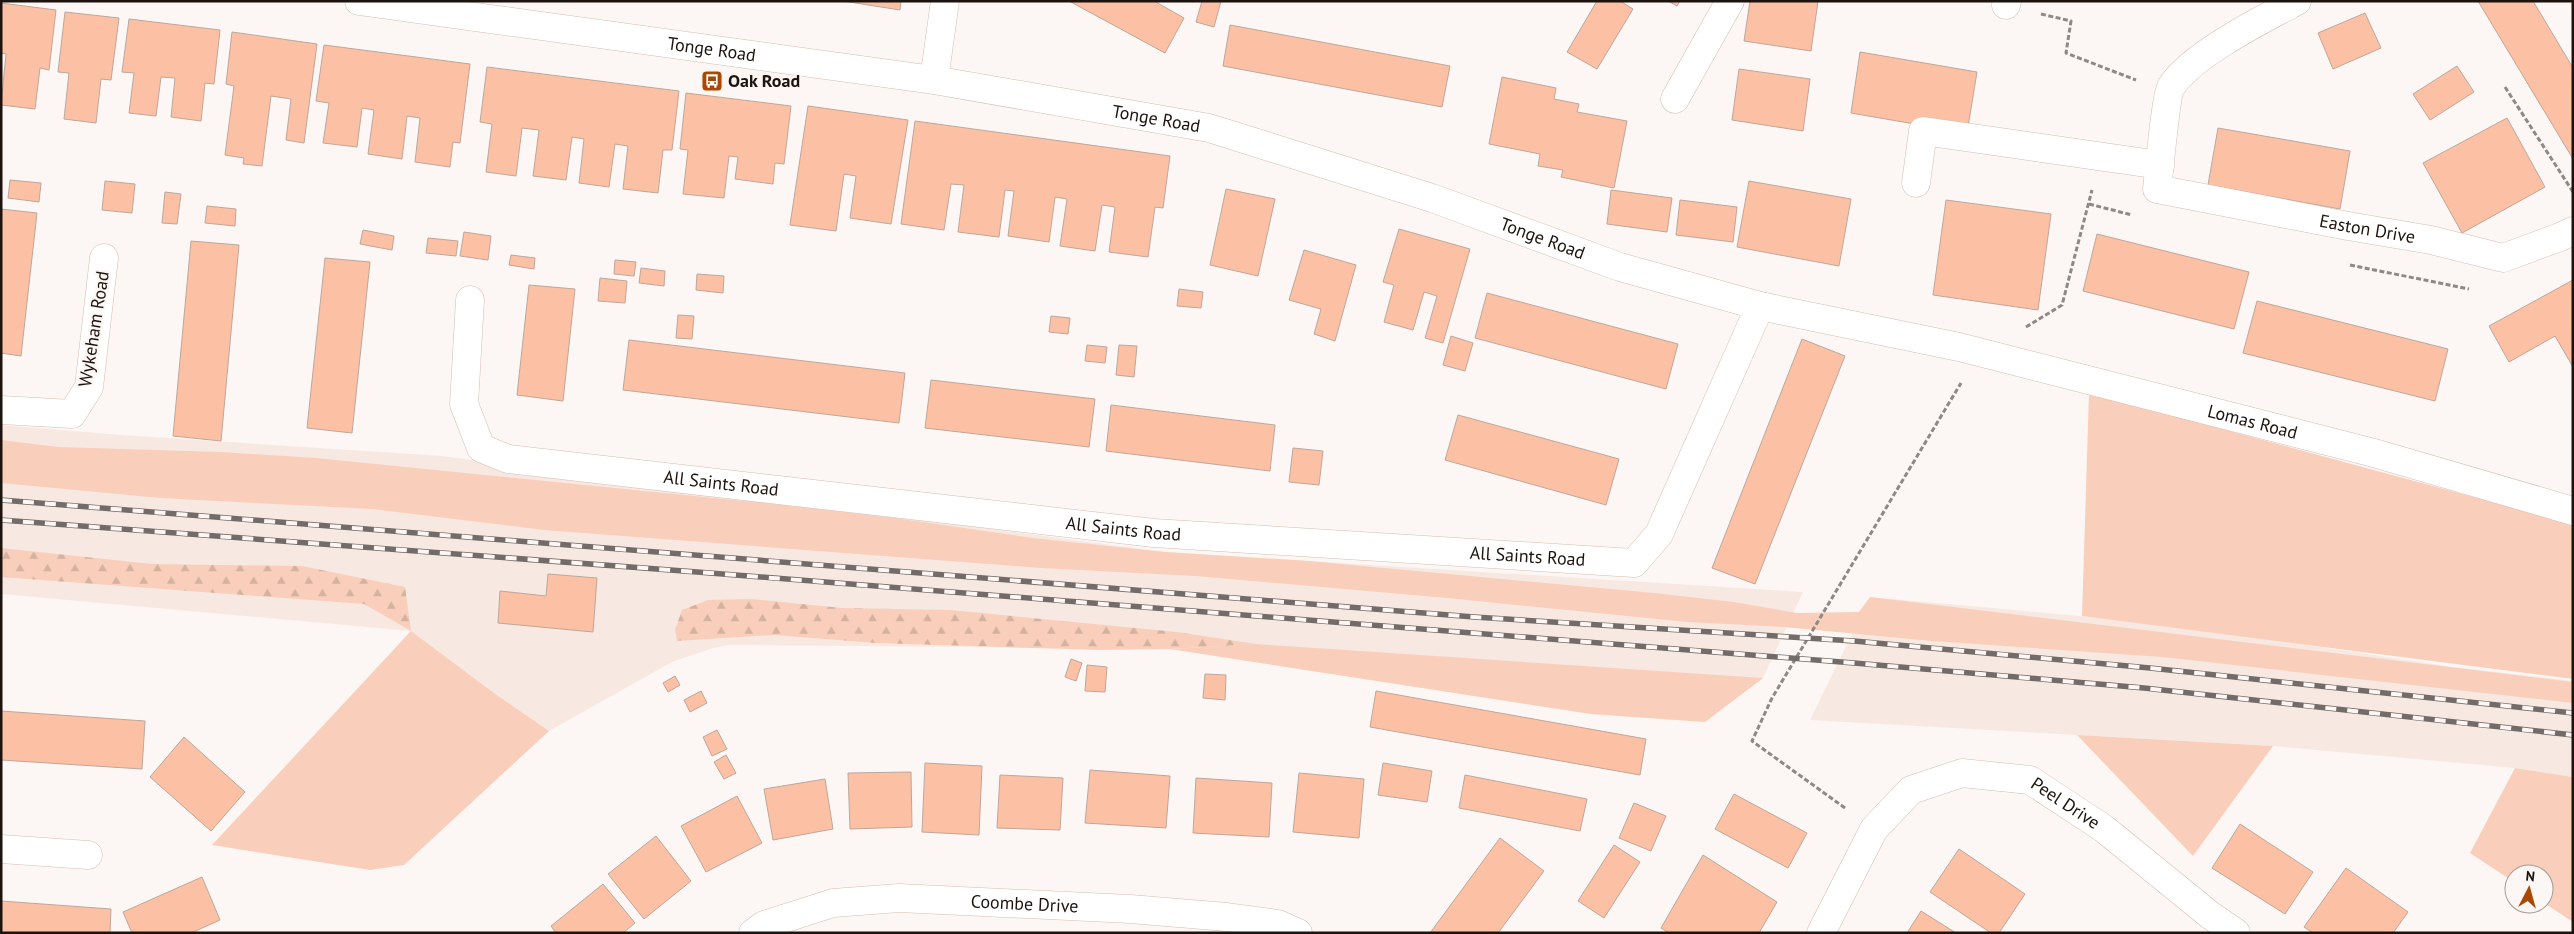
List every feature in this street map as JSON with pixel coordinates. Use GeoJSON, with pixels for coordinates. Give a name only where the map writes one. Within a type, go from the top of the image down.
{"type":"FeatureCollection","features":[{"type":"Feature","properties":{"kind":"street","name":"Tonge Road"},"geometry":{"type":"LineString","coordinates":[[359,1],[934,80],[1209,128],[1432,198],[1620,267],[1760,306],[1930,340]]}},
{"type":"Feature","properties":{"kind":"street"},"geometry":{"type":"LineString","coordinates":[[934,80],[945,1]]}},
{"type":"Feature","properties":{"kind":"street"},"geometry":{"type":"LineString","coordinates":[[1675,99],[1730,1]]}},
{"type":"Feature","properties":{"kind":"street"},"geometry":{"type":"LineString","coordinates":[[2159,177],[2170,88],[2192,66],[2240,31],[2297,1]]}},
{"type":"Feature","properties":{"kind":"street","name":"Easton Drive"},"geometry":{"type":"LineString","coordinates":[[1916,183],[1923,132],[2100,156],[2159,177],[2348,226],[2431,240],[2503,258],[2560,238],[2573,230]]}},
{"type":"Feature","properties":{"kind":"street","name":"Wykeham Road"},"geometry":{"type":"LineString","coordinates":[[1,410],[72,414],[89,387],[104,258]]}},
{"type":"Feature","properties":{"kind":"street","name":"All Saints Road"},"geometry":{"type":"LineString","coordinates":[[470,300],[464,404],[481,448],[508,459],[1154,533],[1634,564],[1659,534],[1760,306]]}},
{"type":"Feature","properties":{"kind":"street","name":"Lomas Road"},"geometry":{"type":"LineString","coordinates":[[1930,340],[2374,453],[2573,511]]}},
{"type":"Feature","properties":{"kind":"street","name":"Peel Drive"},"geometry":{"type":"LineString","coordinates":[[1821,933],[1874,829],[1910,790],[1962,773],[2030,780],[2103,828],[2210,916],[2236,933]]}},
{"type":"Feature","properties":{"kind":"street"},"geometry":{"type":"LineString","coordinates":[[1,850],[88,855]]}},
{"type":"Feature","properties":{"kind":"street","name":"Coombe Drive"},"geometry":{"type":"LineString","coordinates":[[753,933],[764,925],[833,903],[899,898],[1130,909],[1227,917],[1278,924],[1298,933]]}},
{"type":"Feature","properties":{"kind":"path"},"geometry":{"type":"LineString","coordinates":[[2007,3],[2071,21],[2066,54],[2141,83],[2170,88]]}},
{"type":"Feature","properties":{"kind":"path"},"geometry":{"type":"LineString","coordinates":[[2505,87],[2573,192]]}},
{"type":"Feature","properties":{"kind":"path"},"geometry":{"type":"LineString","coordinates":[[2022,330],[2062,305],[2100,156]]}},
{"type":"Feature","properties":{"kind":"path"},"geometry":{"type":"LineString","coordinates":[[1874,829],[1752,741],[1772,698],[1962,380]]}},
{"type":"Feature","properties":{"kind":"shaded area"},"geometry":{"type":"Polygon","coordinates":[[[1,425],[121,435],[442,456],[1165,552],[1803,592],[1763,678],[1705,722],[1591,714],[1170,649],[730,645],[713,648],[672,662],[549,731],[494,693],[411,631],[1,594],[1,425]]]}},
{"type":"Feature","properties":{"kind":"shaded area"},"geometry":{"type":"Polygon","coordinates":[[[1870,597],[2158,623],[2454,667],[2573,681],[2573,777],[2515,768],[2273,746],[1810,720],[1870,597]]]}},
{"type":"Feature","properties":{"kind":"green space"},"geometry":{"type":"Polygon","coordinates":[[[2089,393],[2573,524],[2573,679],[2082,616],[2089,393]]]}},
{"type":"Feature","properties":{"kind":"green space"},"geometry":{"type":"Polygon","coordinates":[[[1,440],[59,447],[221,452],[316,458],[774,504],[895,518],[1033,538],[1165,552],[1309,561],[1654,593],[1734,602],[1797,613],[1859,612],[1870,597],[2573,682],[2573,703],[2162,657],[1932,641],[1784,627],[1687,622],[1447,598],[1196,576],[1041,568],[544,530],[372,509],[160,498],[1,483],[1,440]]]}},
{"type":"Feature","properties":{"kind":"green space"},"geometry":{"type":"Polygon","coordinates":[[[1,548],[152,564],[302,566],[405,587],[411,631],[364,604],[1,577],[1,548]]]}},
{"type":"Feature","properties":{"kind":"green space"},"geometry":{"type":"Polygon","coordinates":[[[752,599],[842,608],[950,610],[1177,632],[1256,644],[1170,649],[1099,650],[876,643],[774,635],[677,641],[675,630],[682,610],[708,600],[752,599]]]}},
{"type":"Feature","properties":{"kind":"green space"},"geometry":{"type":"Polygon","coordinates":[[[411,631],[494,693],[549,731],[404,865],[370,870],[212,845],[411,631]]]}},
{"type":"Feature","properties":{"kind":"green space"},"geometry":{"type":"Polygon","coordinates":[[[1256,644],[1763,678],[1705,722],[1591,714],[1170,649],[1256,644]]]}},
{"type":"Feature","properties":{"kind":"green space"},"geometry":{"type":"Polygon","coordinates":[[[2077,735],[2273,746],[2193,856],[2077,735]]]}},
{"type":"Feature","properties":{"kind":"green space"},"geometry":{"type":"Polygon","coordinates":[[[2515,768],[2573,777],[2573,922],[2554,910],[2554,864],[2504,864],[2504,875],[2470,853],[2515,768]]]}},
{"type":"Feature","properties":{"kind":"building"},"geometry":{"type":"Polygon","coordinates":[[[843,1],[901,1],[900,10],[843,1]]]}},
{"type":"Feature","properties":{"kind":"building"},"geometry":{"type":"Polygon","coordinates":[[[1069,1],[1154,1],[1184,18],[1165,53],[1069,1]]]}},
{"type":"Feature","properties":{"kind":"building"},"geometry":{"type":"Polygon","coordinates":[[[1202,1],[1221,1],[1214,27],[1196,22],[1202,1]]]}},
{"type":"Feature","properties":{"kind":"building"},"geometry":{"type":"Polygon","coordinates":[[[1597,1],[1620,1],[1633,9],[1597,69],[1567,52],[1597,1]]]}},
{"type":"Feature","properties":{"kind":"building"},"geometry":{"type":"Polygon","coordinates":[[[1668,1],[1680,1],[1677,6],[1668,1]]]}},
{"type":"Feature","properties":{"kind":"building"},"geometry":{"type":"Polygon","coordinates":[[[1750,1],[1818,1],[1811,51],[1744,41],[1750,1]]]}},
{"type":"Feature","properties":{"kind":"building"},"geometry":{"type":"Polygon","coordinates":[[[2478,1],[2533,1],[2573,68],[2573,159],[2478,1]]]}},
{"type":"Feature","properties":{"kind":"building"},"geometry":{"type":"Polygon","coordinates":[[[1,3],[56,10],[49,70],[40,68],[35,109],[1,105],[6,54],[1,53],[1,3]]]}},
{"type":"Feature","properties":{"kind":"building"},"geometry":{"type":"Polygon","coordinates":[[[65,12],[119,18],[111,80],[101,79],[96,123],[64,119],[69,73],[58,72],[65,12]]]}},
{"type":"Feature","properties":{"kind":"building"},"geometry":{"type":"Polygon","coordinates":[[[2365,13],[2381,48],[2333,69],[2318,33],[2365,13]]]}},
{"type":"Feature","properties":{"kind":"building"},"geometry":{"type":"Polygon","coordinates":[[[129,19],[220,30],[214,84],[205,83],[201,121],[171,117],[175,78],[161,77],[156,116],[129,113],[134,73],[122,72],[129,19]]]}},
{"type":"Feature","properties":{"kind":"building"},"geometry":{"type":"Polygon","coordinates":[[[1230,25],[1450,66],[1442,107],[1223,66],[1230,25]]]}},
{"type":"Feature","properties":{"kind":"building"},"geometry":{"type":"Polygon","coordinates":[[[232,32],[317,44],[304,143],[286,140],[291,99],[271,96],[262,166],[243,164],[244,158],[225,155],[234,86],[226,84],[232,32]]]}},
{"type":"Feature","properties":{"kind":"building"},"geometry":{"type":"Polygon","coordinates":[[[324,45],[470,64],[460,143],[453,142],[450,167],[415,162],[420,118],[407,116],[402,159],[368,154],[374,110],[362,108],[357,147],[323,143],[329,103],[316,101],[324,45]]]}},
{"type":"Feature","properties":{"kind":"building"},"geometry":{"type":"Polygon","coordinates":[[[1860,52],[1977,72],[1967,133],[1851,113],[1860,52]]]}},
{"type":"Feature","properties":{"kind":"building"},"geometry":{"type":"Polygon","coordinates":[[[2457,66],[2474,92],[2430,120],[2413,94],[2457,66]]]}},
{"type":"Feature","properties":{"kind":"building"},"geometry":{"type":"Polygon","coordinates":[[[487,67],[679,91],[672,150],[663,150],[658,193],[623,189],[628,146],[615,144],[609,187],[579,183],[584,139],[572,137],[566,180],[533,176],[539,130],[522,128],[516,176],[486,172],[492,124],[480,122],[487,67]]]}},
{"type":"Feature","properties":{"kind":"building"},"geometry":{"type":"Polygon","coordinates":[[[1739,69],[1810,79],[1803,131],[1732,120],[1739,69]]]}},
{"type":"Feature","properties":{"kind":"building"},"geometry":{"type":"Polygon","coordinates":[[[1502,77],[1556,88],[1554,99],[1579,104],[1577,112],[1627,121],[1614,188],[1561,177],[1563,170],[1538,166],[1540,154],[1489,144],[1502,77]]]}},
{"type":"Feature","properties":{"kind":"building"},"geometry":{"type":"Polygon","coordinates":[[[686,93],[791,106],[784,164],[775,163],[773,184],[735,179],[738,157],[729,156],[724,198],[683,194],[688,150],[680,149],[686,93]]]}},
{"type":"Feature","properties":{"kind":"building"},"geometry":{"type":"Polygon","coordinates":[[[808,106],[908,120],[891,224],[850,218],[856,176],[844,174],[836,231],[790,225],[808,106]]]}},
{"type":"Feature","properties":{"kind":"building"},"geometry":{"type":"Polygon","coordinates":[[[2507,118],[2545,187],[2462,233],[2423,163],[2507,118]]]}},
{"type":"Feature","properties":{"kind":"building"},"geometry":{"type":"Polygon","coordinates":[[[915,121],[1170,156],[1163,208],[1155,207],[1148,257],[1109,252],[1115,207],[1102,205],[1095,251],[1060,246],[1067,199],[1055,197],[1049,242],[1008,236],[1014,191],[1005,190],[999,237],[958,232],[964,185],[951,184],[944,230],[901,224],[915,121]]]}},
{"type":"Feature","properties":{"kind":"building"},"geometry":{"type":"Polygon","coordinates":[[[2218,128],[2350,151],[2340,209],[2208,185],[2218,128]]]}},
{"type":"Feature","properties":{"kind":"building"},"geometry":{"type":"Polygon","coordinates":[[[10,180],[41,183],[39,202],[8,198],[10,180]]]}},
{"type":"Feature","properties":{"kind":"building"},"geometry":{"type":"Polygon","coordinates":[[[105,181],[135,184],[132,213],[102,210],[105,181]]]}},
{"type":"Feature","properties":{"kind":"building"},"geometry":{"type":"Polygon","coordinates":[[[1749,181],[1851,199],[1839,266],[1737,247],[1749,181]]]}},
{"type":"Feature","properties":{"kind":"building"},"geometry":{"type":"Polygon","coordinates":[[[1226,189],[1275,199],[1258,276],[1210,265],[1226,189]]]}},
{"type":"Feature","properties":{"kind":"building"},"geometry":{"type":"Polygon","coordinates":[[[1611,190],[1672,198],[1667,232],[1607,224],[1611,190]]]}},
{"type":"Feature","properties":{"kind":"building"},"geometry":{"type":"Polygon","coordinates":[[[165,192],[181,194],[177,224],[162,223],[165,192]]]}},
{"type":"Feature","properties":{"kind":"building"},"geometry":{"type":"Polygon","coordinates":[[[1680,200],[1737,207],[1733,242],[1676,235],[1680,200]]]}},
{"type":"Feature","properties":{"kind":"building"},"geometry":{"type":"Polygon","coordinates":[[[1946,200],[2051,214],[2038,310],[1933,295],[1946,200]]]}},
{"type":"Feature","properties":{"kind":"building"},"geometry":{"type":"Polygon","coordinates":[[[207,206],[236,209],[235,226],[205,223],[207,206]]]}},
{"type":"Feature","properties":{"kind":"building"},"geometry":{"type":"Polygon","coordinates":[[[1,209],[37,213],[21,356],[1,353],[1,209]]]}},
{"type":"Feature","properties":{"kind":"building"},"geometry":{"type":"Polygon","coordinates":[[[1399,229],[1470,249],[1443,343],[1425,338],[1437,296],[1424,292],[1413,330],[1384,322],[1394,285],[1383,282],[1399,229]]]}},
{"type":"Feature","properties":{"kind":"building"},"geometry":{"type":"Polygon","coordinates":[[[363,230],[394,236],[392,250],[360,244],[363,230]]]}},
{"type":"Feature","properties":{"kind":"building"},"geometry":{"type":"Polygon","coordinates":[[[464,232],[491,236],[488,260],[460,256],[464,232]]]}},
{"type":"Feature","properties":{"kind":"building"},"geometry":{"type":"Polygon","coordinates":[[[2097,234],[2249,272],[2234,329],[2083,291],[2097,234]]]}},
{"type":"Feature","properties":{"kind":"building"},"geometry":{"type":"Polygon","coordinates":[[[428,238],[458,241],[456,256],[426,253],[428,238]]]}},
{"type":"Feature","properties":{"kind":"building"},"geometry":{"type":"Polygon","coordinates":[[[191,241],[239,245],[221,441],[173,436],[191,241]]]}},
{"type":"Feature","properties":{"kind":"building"},"geometry":{"type":"Polygon","coordinates":[[[1304,250],[1356,265],[1335,341],[1314,334],[1321,309],[1289,300],[1304,250]]]}},
{"type":"Feature","properties":{"kind":"building"},"geometry":{"type":"Polygon","coordinates":[[[511,255],[535,258],[534,269],[509,265],[511,255]]]}},
{"type":"Feature","properties":{"kind":"building"},"geometry":{"type":"Polygon","coordinates":[[[325,258],[370,262],[352,433],[307,428],[325,258]]]}},
{"type":"Feature","properties":{"kind":"building"},"geometry":{"type":"Polygon","coordinates":[[[615,260],[636,262],[634,276],[614,274],[615,260]]]}},
{"type":"Feature","properties":{"kind":"building"},"geometry":{"type":"Polygon","coordinates":[[[641,268],[665,271],[664,286],[639,283],[641,268]]]}},
{"type":"Feature","properties":{"kind":"building"},"geometry":{"type":"Polygon","coordinates":[[[697,274],[724,276],[723,293],[696,290],[697,274]]]}},
{"type":"Feature","properties":{"kind":"building"},"geometry":{"type":"Polygon","coordinates":[[[600,278],[627,281],[625,303],[598,301],[600,278]]]}},
{"type":"Feature","properties":{"kind":"building"},"geometry":{"type":"Polygon","coordinates":[[[2573,280],[2573,367],[2555,336],[2509,362],[2489,326],[2573,280]]]}},
{"type":"Feature","properties":{"kind":"building"},"geometry":{"type":"Polygon","coordinates":[[[529,285],[575,289],[563,401],[517,395],[529,285]]]}},
{"type":"Feature","properties":{"kind":"building"},"geometry":{"type":"Polygon","coordinates":[[[1179,289],[1203,292],[1201,308],[1177,306],[1179,289]]]}},
{"type":"Feature","properties":{"kind":"building"},"geometry":{"type":"Polygon","coordinates":[[[1487,293],[1678,344],[1666,389],[1475,338],[1487,293]]]}},
{"type":"Feature","properties":{"kind":"building"},"geometry":{"type":"Polygon","coordinates":[[[2257,301],[2448,349],[2435,401],[2243,353],[2257,301]]]}},
{"type":"Feature","properties":{"kind":"building"},"geometry":{"type":"Polygon","coordinates":[[[678,315],[694,316],[692,339],[676,338],[678,315]]]}},
{"type":"Feature","properties":{"kind":"building"},"geometry":{"type":"Polygon","coordinates":[[[1051,316],[1070,318],[1068,334],[1049,332],[1051,316]]]}},
{"type":"Feature","properties":{"kind":"building"},"geometry":{"type":"Polygon","coordinates":[[[1451,336],[1473,343],[1465,371],[1443,365],[1451,336]]]}},
{"type":"Feature","properties":{"kind":"building"},"geometry":{"type":"Polygon","coordinates":[[[1802,339],[1845,356],[1755,584],[1712,568],[1802,339]]]}},
{"type":"Feature","properties":{"kind":"building"},"geometry":{"type":"Polygon","coordinates":[[[629,340],[905,373],[899,423],[623,390],[629,340]]]}},
{"type":"Feature","properties":{"kind":"building"},"geometry":{"type":"Polygon","coordinates":[[[1087,345],[1107,347],[1105,363],[1085,361],[1087,345]]]}},
{"type":"Feature","properties":{"kind":"building"},"geometry":{"type":"Polygon","coordinates":[[[1119,345],[1137,346],[1134,377],[1116,375],[1119,345]]]}},
{"type":"Feature","properties":{"kind":"building"},"geometry":{"type":"Polygon","coordinates":[[[931,380],[1095,399],[1089,447],[925,428],[931,380]]]}},
{"type":"Feature","properties":{"kind":"building"},"geometry":{"type":"Polygon","coordinates":[[[1111,405],[1275,425],[1270,471],[1106,451],[1111,405]]]}},
{"type":"Feature","properties":{"kind":"building"},"geometry":{"type":"Polygon","coordinates":[[[1458,415],[1619,459],[1606,505],[1445,460],[1458,415]]]}},
{"type":"Feature","properties":{"kind":"building"},"geometry":{"type":"Polygon","coordinates":[[[1293,448],[1323,451],[1319,485],[1289,482],[1293,448]]]}},
{"type":"Feature","properties":{"kind":"building"},"geometry":{"type":"Polygon","coordinates":[[[548,574],[597,578],[593,632],[498,623],[500,591],[546,596],[548,574]]]}},
{"type":"Feature","properties":{"kind":"building"},"geometry":{"type":"Polygon","coordinates":[[[1071,659],[1082,663],[1076,681],[1065,677],[1071,659]]]}},
{"type":"Feature","properties":{"kind":"building"},"geometry":{"type":"Polygon","coordinates":[[[1087,665],[1107,667],[1105,692],[1085,691],[1087,665]]]}},
{"type":"Feature","properties":{"kind":"building"},"geometry":{"type":"Polygon","coordinates":[[[1205,674],[1226,675],[1225,700],[1203,698],[1205,674]]]}},
{"type":"Feature","properties":{"kind":"building"},"geometry":{"type":"Polygon","coordinates":[[[675,676],[680,685],[668,692],[663,683],[675,676]]]}},
{"type":"Feature","properties":{"kind":"building"},"geometry":{"type":"Polygon","coordinates":[[[701,691],[707,703],[690,712],[684,700],[701,691]]]}},
{"type":"Feature","properties":{"kind":"building"},"geometry":{"type":"Polygon","coordinates":[[[1376,691],[1646,739],[1640,775],[1370,727],[1376,691]]]}},
{"type":"Feature","properties":{"kind":"building"},"geometry":{"type":"Polygon","coordinates":[[[1,711],[145,721],[142,769],[1,760],[1,711]]]}},
{"type":"Feature","properties":{"kind":"building"},"geometry":{"type":"Polygon","coordinates":[[[717,730],[727,749],[712,756],[703,737],[717,730]]]}},
{"type":"Feature","properties":{"kind":"building"},"geometry":{"type":"Polygon","coordinates":[[[184,737],[245,792],[211,831],[150,777],[184,737]]]}},
{"type":"Feature","properties":{"kind":"building"},"geometry":{"type":"Polygon","coordinates":[[[726,755],[736,773],[724,779],[714,762],[726,755]]]}},
{"type":"Feature","properties":{"kind":"building"},"geometry":{"type":"Polygon","coordinates":[[[925,763],[982,766],[979,835],[922,832],[925,763]]]}},
{"type":"Feature","properties":{"kind":"building"},"geometry":{"type":"Polygon","coordinates":[[[1383,763],[1432,771],[1427,802],[1378,795],[1383,763]]]}},
{"type":"Feature","properties":{"kind":"building"},"geometry":{"type":"Polygon","coordinates":[[[1090,770],[1170,776],[1166,828],[1085,823],[1090,770]]]}},
{"type":"Feature","properties":{"kind":"building"},"geometry":{"type":"Polygon","coordinates":[[[911,772],[912,827],[850,829],[848,773],[911,772]]]}},
{"type":"Feature","properties":{"kind":"building"},"geometry":{"type":"Polygon","coordinates":[[[1299,773],[1364,779],[1359,838],[1293,832],[1299,773]]]}},
{"type":"Feature","properties":{"kind":"building"},"geometry":{"type":"Polygon","coordinates":[[[1000,775],[1063,778],[1060,830],[997,828],[1000,775]]]}},
{"type":"Feature","properties":{"kind":"building"},"geometry":{"type":"Polygon","coordinates":[[[1465,775],[1587,799],[1580,831],[1459,808],[1465,775]]]}},
{"type":"Feature","properties":{"kind":"building"},"geometry":{"type":"Polygon","coordinates":[[[1196,778],[1272,783],[1269,837],[1193,833],[1196,778]]]}},
{"type":"Feature","properties":{"kind":"building"},"geometry":{"type":"Polygon","coordinates":[[[825,779],[833,829],[773,840],[764,789],[825,779]]]}},
{"type":"Feature","properties":{"kind":"building"},"geometry":{"type":"Polygon","coordinates":[[[1734,794],[1807,833],[1788,868],[1715,829],[1734,794]]]}},
{"type":"Feature","properties":{"kind":"building"},"geometry":{"type":"Polygon","coordinates":[[[737,796],[762,843],[706,872],[681,826],[737,796]]]}},
{"type":"Feature","properties":{"kind":"building"},"geometry":{"type":"Polygon","coordinates":[[[1634,803],[1666,816],[1651,851],[1619,838],[1634,803]]]}},
{"type":"Feature","properties":{"kind":"building"},"geometry":{"type":"Polygon","coordinates":[[[2240,824],[2313,872],[2285,914],[2212,868],[2240,824]]]}},
{"type":"Feature","properties":{"kind":"building"},"geometry":{"type":"Polygon","coordinates":[[[656,836],[691,881],[644,919],[608,874],[656,836]]]}},
{"type":"Feature","properties":{"kind":"building"},"geometry":{"type":"Polygon","coordinates":[[[1500,838],[1544,871],[1498,933],[1430,933],[1500,838]]]}},
{"type":"Feature","properties":{"kind":"building"},"geometry":{"type":"Polygon","coordinates":[[[1614,845],[1640,862],[1604,918],[1578,901],[1614,845]]]}},
{"type":"Feature","properties":{"kind":"building"},"geometry":{"type":"Polygon","coordinates":[[[1959,849],[2025,894],[1999,933],[1991,933],[1930,892],[1959,849]]]}},
{"type":"Feature","properties":{"kind":"building"},"geometry":{"type":"Polygon","coordinates":[[[1703,855],[1777,902],[1759,933],[1669,933],[1661,928],[1703,855]]]}},
{"type":"Feature","properties":{"kind":"building"},"geometry":{"type":"Polygon","coordinates":[[[2346,868],[2408,912],[2393,933],[2313,933],[2304,927],[2346,868]]]}},
{"type":"Feature","properties":{"kind":"building"},"geometry":{"type":"Polygon","coordinates":[[[202,877],[220,920],[191,933],[132,933],[123,912],[202,877]]]}},
{"type":"Feature","properties":{"kind":"building"},"geometry":{"type":"Polygon","coordinates":[[[603,884],[635,923],[623,933],[556,933],[551,926],[603,884]]]}},
{"type":"Feature","properties":{"kind":"building"},"geometry":{"type":"Polygon","coordinates":[[[1,901],[111,909],[110,933],[1,933],[1,901]]]}},
{"type":"Feature","properties":{"kind":"building"},"geometry":{"type":"Polygon","coordinates":[[[1921,911],[1956,933],[1907,933],[1921,911]]]}},
{"type":"Feature","properties":{"kind":"railway"},"geometry":{"type":"LineString","coordinates":[[1,500],[1474,617],[1854,641],[2150,668],[2573,713]]}},
{"type":"Feature","properties":{"kind":"railway"},"geometry":{"type":"LineString","coordinates":[[1,520],[697,572],[1854,663],[2144,688],[2573,735]]}},
{"type":"Feature","properties":{"kind":"place","name":"Oak Road"},"geometry":{"type":"Point","coordinates":[712,81]}}]}
